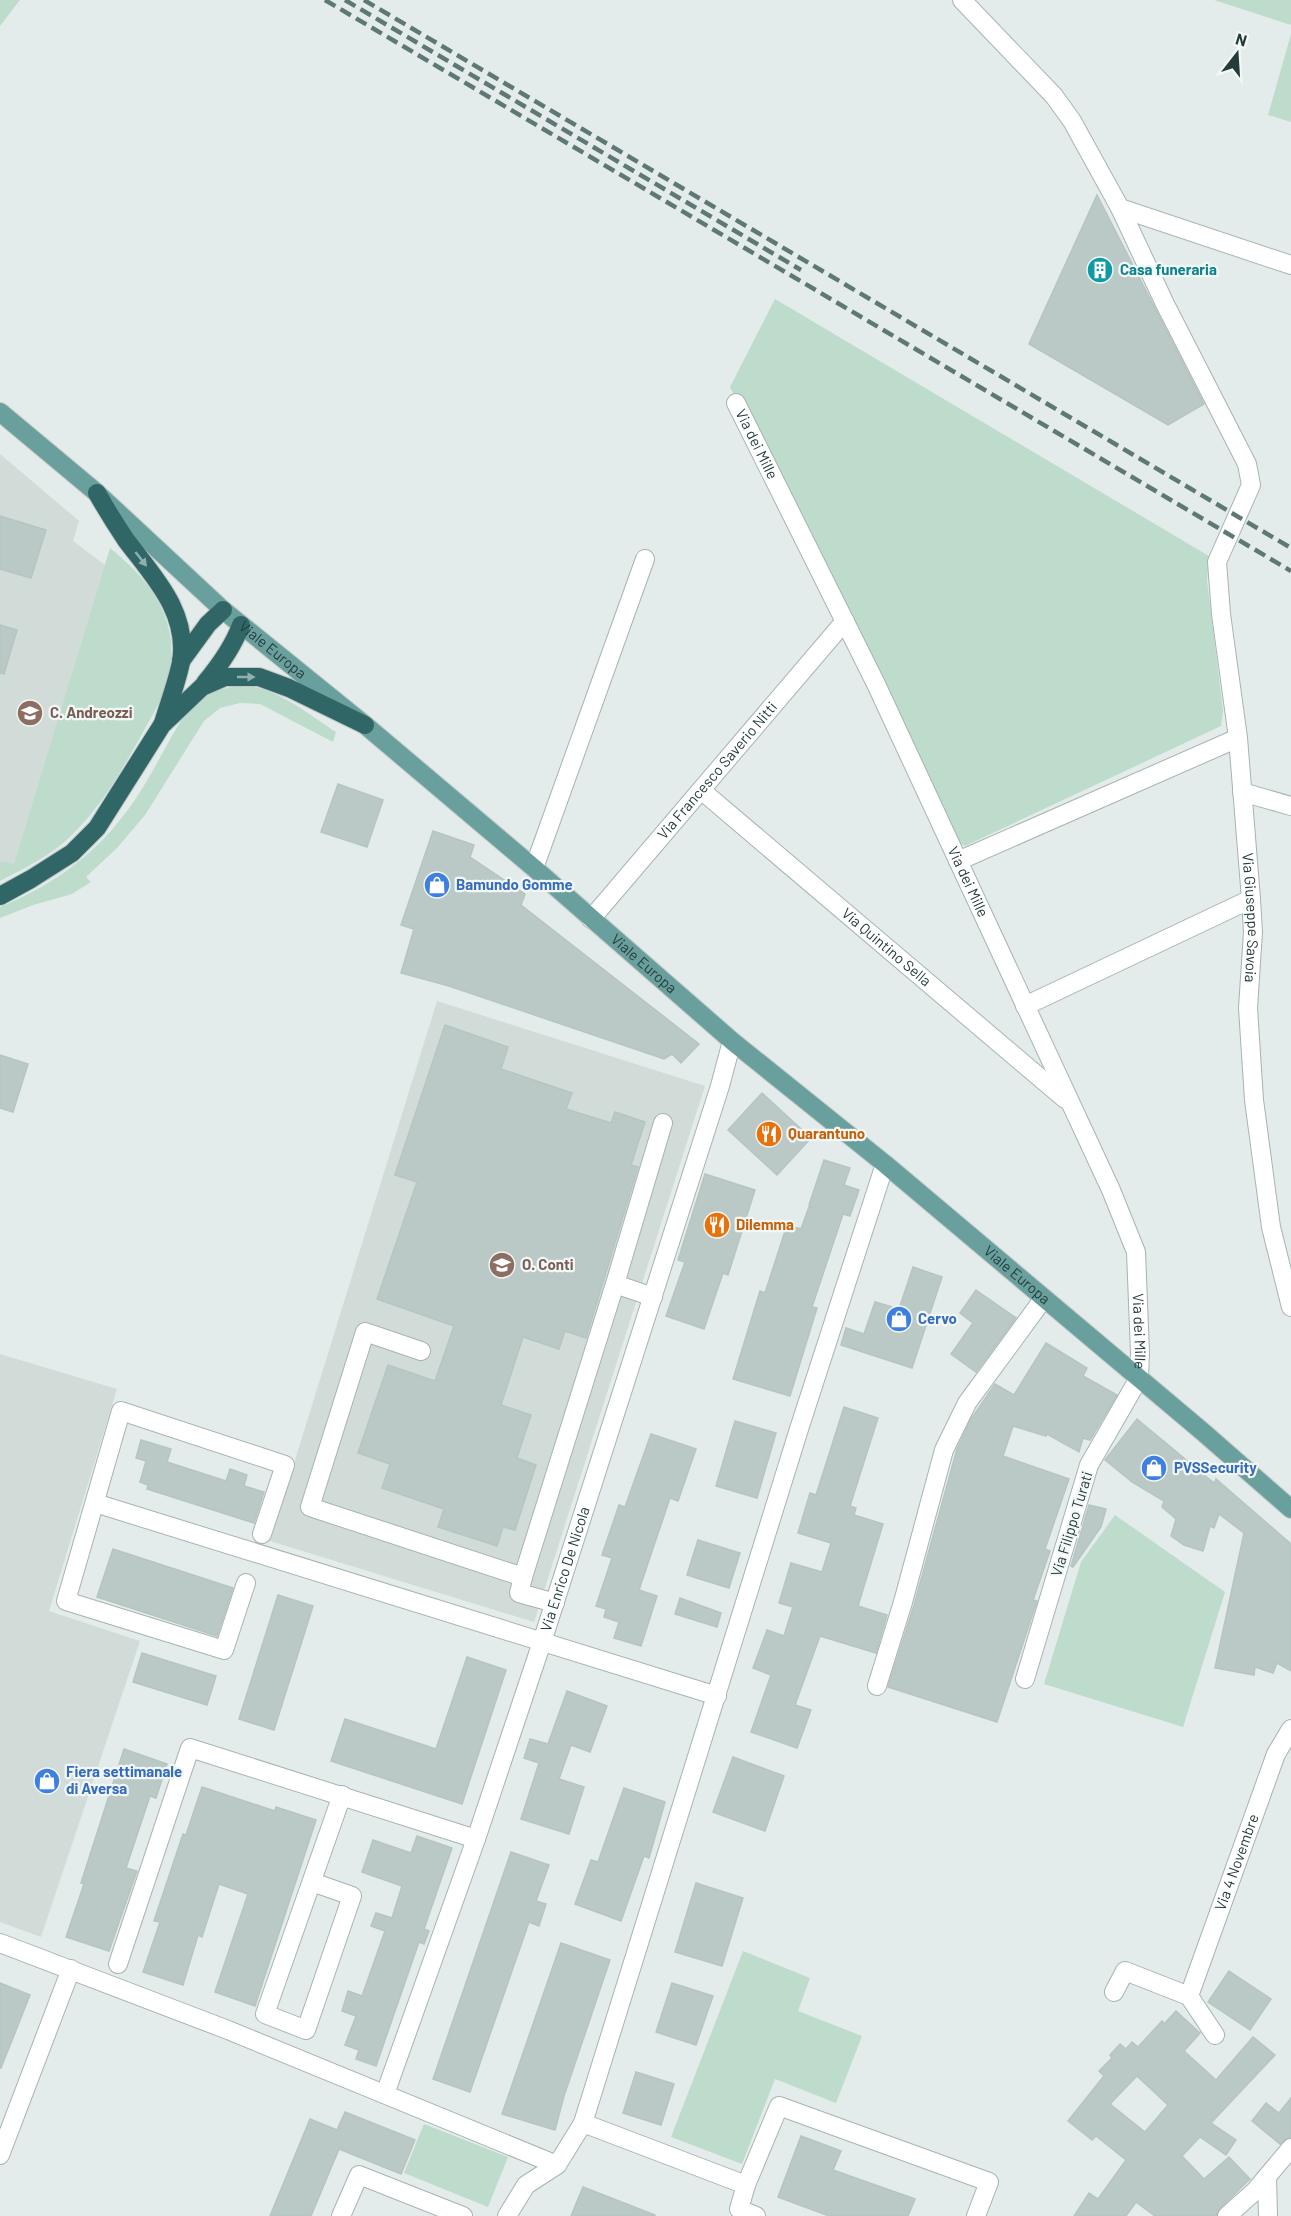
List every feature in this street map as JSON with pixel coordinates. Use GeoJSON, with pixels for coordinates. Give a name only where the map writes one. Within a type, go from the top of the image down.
{"type":"FeatureCollection","features":[{"type":"Feature","properties":{"kind":"highway"},"geometry":{"type":"LineString","coordinates":[[97,494],[126,539],[161,585],[177,616],[181,635],[181,661],[162,725]]}},
{"type":"Feature","properties":{"kind":"highway"},"geometry":{"type":"LineString","coordinates":[[181,661],[208,624],[223,610]]}},
{"type":"Feature","properties":{"kind":"highway"},"geometry":{"type":"LineString","coordinates":[[0,896],[72,853],[97,828],[162,725],[202,687],[222,663],[235,642],[241,625]]}},
{"type":"Feature","properties":{"kind":"highway"},"geometry":{"type":"LineString","coordinates":[[202,687],[225,677],[259,677],[289,688],[365,725]]}},
{"type":"Feature","properties":{"kind":"main road","name":"Viale Europa"},"geometry":{"type":"LineString","coordinates":[[0,412],[97,494],[223,610],[365,725],[534,868],[732,1041],[885,1164],[1291,1509]]}},
{"type":"Feature","properties":{"kind":"street"},"geometry":{"type":"LineString","coordinates":[[962,0],[1054,96],[1072,121],[1120,208],[1291,265]]}},
{"type":"Feature","properties":{"kind":"street","name":"Via Giuseppe Savoia"},"geometry":{"type":"LineString","coordinates":[[1120,208],[1165,304],[1247,464],[1251,485],[1217,562],[1221,614],[1238,738],[1251,899],[1253,932],[1248,1008],[1254,1100],[1271,1227],[1284,1261],[1291,1307]]}},
{"type":"Feature","properties":{"kind":"street","name":"Via dei Mille"},"geometry":{"type":"LineString","coordinates":[[736,403],[844,621],[1111,1191],[1136,1252],[1139,1378]]}},
{"type":"Feature","properties":{"kind":"street"},"geometry":{"type":"LineString","coordinates":[[534,868],[645,559]]}},
{"type":"Feature","properties":{"kind":"street","name":"Via Francesco Saverio Nitti"},"geometry":{"type":"LineString","coordinates":[[591,918],[844,621]]}},
{"type":"Feature","properties":{"kind":"street"},"geometry":{"type":"LineString","coordinates":[[958,861],[1238,738]]}},
{"type":"Feature","properties":{"kind":"street","name":"Via Quintino Sella"},"geometry":{"type":"LineString","coordinates":[[700,790],[1071,1104]]}},
{"type":"Feature","properties":{"kind":"street"},"geometry":{"type":"LineString","coordinates":[[1242,792],[1291,806]]}},
{"type":"Feature","properties":{"kind":"street"},"geometry":{"type":"LineString","coordinates":[[1025,1006],[1251,899]]}},
{"type":"Feature","properties":{"kind":"street","name":"Via Enrico De Nicola"},"geometry":{"type":"LineString","coordinates":[[385,2094],[476,1839],[555,1603],[720,1086],[732,1041]]}},
{"type":"Feature","properties":{"kind":"street"},"geometry":{"type":"LineString","coordinates":[[555,1603],[519,1593],[663,1123]]}},
{"type":"Feature","properties":{"kind":"street"},"geometry":{"type":"LineString","coordinates":[[507,2216],[526,2185],[558,2165],[583,2123],[799,1429],[885,1164]]}},
{"type":"Feature","properties":{"kind":"street"},"geometry":{"type":"LineString","coordinates":[[615,1284],[653,1297]]}},
{"type":"Feature","properties":{"kind":"street"},"geometry":{"type":"LineString","coordinates":[[878,1686],[944,1450],[967,1403],[1044,1298]]}},
{"type":"Feature","properties":{"kind":"street"},"geometry":{"type":"LineString","coordinates":[[421,1351],[365,1332],[310,1507],[523,1577]]}},
{"type":"Feature","properties":{"kind":"street","name":"Via Filippo Turati"},"geometry":{"type":"LineString","coordinates":[[1025,1679],[1089,1465],[1139,1378]]}},
{"type":"Feature","properties":{"kind":"street"},"geometry":{"type":"LineString","coordinates":[[246,1583],[224,1650],[66,1601],[121,1411],[285,1465],[262,1534]]}},
{"type":"Feature","properties":{"kind":"street"},"geometry":{"type":"LineString","coordinates":[[95,1503],[717,1696]]}},
{"type":"Feature","properties":{"kind":"street","name":"Via 4 Novembre"},"geometry":{"type":"LineString","coordinates":[[1189,1996],[1276,1754],[1291,1730]]}},
{"type":"Feature","properties":{"kind":"street"},"geometry":{"type":"LineString","coordinates":[[117,1964],[190,1748],[476,1839]]}},
{"type":"Feature","properties":{"kind":"street"},"geometry":{"type":"LineString","coordinates":[[312,1882],[352,1896],[306,2030],[265,2014],[342,1795]]}},
{"type":"Feature","properties":{"kind":"street"},"geometry":{"type":"LineString","coordinates":[[0,1943],[71,1969],[558,2165]]}},
{"type":"Feature","properties":{"kind":"street"},"geometry":{"type":"LineString","coordinates":[[0,2155],[71,1969]]}},
{"type":"Feature","properties":{"kind":"street"},"geometry":{"type":"LineString","coordinates":[[1114,1992],[1125,1971],[1189,1996],[1215,2035]]}},
{"type":"Feature","properties":{"kind":"street"},"geometry":{"type":"LineString","coordinates":[[756,2216],[739,2209],[746,2185],[779,2106],[989,2182],[976,2216]]}},
{"type":"Feature","properties":{"kind":"street"},"geometry":{"type":"LineString","coordinates":[[583,2123],[746,2185]]}},
{"type":"Feature","properties":{"kind":"street"},"geometry":{"type":"LineString","coordinates":[[1227,2216],[1255,2191],[1291,2148]]}},
{"type":"Feature","properties":{"kind":"street"},"geometry":{"type":"LineString","coordinates":[[341,2216],[359,2175],[463,2216]]}},
{"type":"Feature","properties":{"kind":"street"},"geometry":{"type":"LineString","coordinates":[[1267,2177],[1268,2216]]}},
{"type":"Feature","properties":{"kind":"shaded area","name":"C. Andreozzi"},"geometry":{"type":"Polygon","coordinates":[[[0,454],[79,521],[73,541],[105,565],[14,865],[0,861],[0,454]]]}},
{"type":"Feature","properties":{"kind":"shaded area","name":"O. Conti"},"geometry":{"type":"Polygon","coordinates":[[[437,1001],[705,1086],[534,1622],[270,1541],[437,1001]]]}},
{"type":"Feature","properties":{"kind":"shaded area","name":"Fiera settimanale di Aversa"},"geometry":{"type":"Polygon","coordinates":[[[0,1354],[117,1389],[49,1611],[140,1641],[41,1937],[0,1922],[0,1354]]]}},
{"type":"Feature","properties":{"kind":"green space"},"geometry":{"type":"Polygon","coordinates":[[[0,0],[20,0],[0,26],[0,0]]]}},
{"type":"Feature","properties":{"kind":"green space"},"geometry":{"type":"Polygon","coordinates":[[[1214,0],[1291,0],[1291,25],[1214,0]]]}},
{"type":"Feature","properties":{"kind":"green space"},"geometry":{"type":"Polygon","coordinates":[[[1291,34],[1291,122],[1268,115],[1291,34]]]}},
{"type":"Feature","properties":{"kind":"green space"},"geometry":{"type":"Polygon","coordinates":[[[775,299],[1209,556],[1207,580],[1223,711],[1221,726],[965,846],[958,842],[809,533],[730,387],[775,299]]]}},
{"type":"Feature","properties":{"kind":"green space"},"geometry":{"type":"Polygon","coordinates":[[[110,548],[140,576],[162,609],[170,635],[171,668],[168,680],[155,711],[119,774],[84,823],[65,842],[47,855],[0,881],[0,861],[14,864],[110,548]]]}},
{"type":"Feature","properties":{"kind":"green space"},"geometry":{"type":"Polygon","coordinates":[[[245,685],[282,697],[304,710],[336,732],[333,742],[260,704],[240,703],[220,708],[204,721],[145,815],[117,848],[86,877],[91,882],[72,894],[33,905],[0,918],[0,907],[46,884],[66,871],[103,840],[134,801],[190,707],[216,691],[245,685]]]}},
{"type":"Feature","properties":{"kind":"green space"},"geometry":{"type":"Polygon","coordinates":[[[1115,1515],[1225,1592],[1183,1727],[1044,1684],[1081,1562],[1115,1515]]]}},
{"type":"Feature","properties":{"kind":"green space"},"geometry":{"type":"Polygon","coordinates":[[[743,1951],[810,1978],[798,2011],[862,2036],[836,2103],[775,2079],[742,2164],[671,2137],[743,1951]]]}},
{"type":"Feature","properties":{"kind":"green space"},"geometry":{"type":"Polygon","coordinates":[[[424,2124],[508,2157],[488,2207],[404,2173],[424,2124]]]}},
{"type":"Feature","properties":{"kind":"building","name":"Casa funeraria"},"geometry":{"type":"Polygon","coordinates":[[[1097,195],[1204,404],[1168,425],[1029,344],[1097,195]]]}},
{"type":"Feature","properties":{"kind":"building"},"geometry":{"type":"Polygon","coordinates":[[[0,516],[46,530],[31,578],[0,569],[0,516]]]}},
{"type":"Feature","properties":{"kind":"building"},"geometry":{"type":"Polygon","coordinates":[[[0,625],[17,630],[4,674],[0,673],[0,625]]]}},
{"type":"Feature","properties":{"kind":"building"},"geometry":{"type":"Polygon","coordinates":[[[338,784],[383,800],[367,847],[321,832],[338,784]]]}},
{"type":"Feature","properties":{"kind":"building"},"geometry":{"type":"Polygon","coordinates":[[[433,831],[474,845],[470,857],[525,894],[521,905],[699,1044],[681,1063],[672,1054],[664,1059],[449,986],[401,973],[414,929],[401,925],[433,831]]]}},
{"type":"Feature","properties":{"kind":"building"},"geometry":{"type":"Polygon","coordinates":[[[445,1025],[508,1047],[501,1069],[572,1093],[566,1109],[611,1123],[615,1112],[645,1122],[631,1165],[638,1167],[586,1338],[565,1331],[559,1349],[523,1337],[501,1405],[531,1415],[517,1458],[536,1465],[515,1530],[503,1527],[497,1546],[438,1527],[444,1509],[382,1488],[390,1464],[358,1453],[388,1365],[435,1381],[454,1326],[377,1299],[417,1182],[395,1175],[445,1025]]]}},
{"type":"Feature","properties":{"kind":"building"},"geometry":{"type":"Polygon","coordinates":[[[0,1055],[28,1064],[13,1112],[0,1108],[0,1055]]]}},
{"type":"Feature","properties":{"kind":"building","name":"Quarantuno"},"geometry":{"type":"Polygon","coordinates":[[[762,1093],[811,1138],[777,1175],[728,1130],[762,1093]]]}},
{"type":"Feature","properties":{"kind":"building"},"geometry":{"type":"Polygon","coordinates":[[[824,1160],[850,1168],[844,1185],[859,1190],[850,1216],[843,1214],[812,1307],[817,1308],[790,1396],[733,1379],[760,1291],[765,1293],[787,1225],[801,1229],[809,1207],[813,1208],[809,1205],[824,1160]]]}},
{"type":"Feature","properties":{"kind":"building","name":"Dilemma"},"geometry":{"type":"Polygon","coordinates":[[[705,1174],[755,1190],[728,1275],[723,1273],[704,1329],[666,1316],[685,1262],[678,1260],[705,1174]]]}},
{"type":"Feature","properties":{"kind":"building","name":"Cervo"},"geometry":{"type":"Polygon","coordinates":[[[913,1267],[942,1277],[912,1368],[841,1345],[846,1328],[864,1334],[875,1302],[899,1309],[913,1267]]]}},
{"type":"Feature","properties":{"kind":"building"},"geometry":{"type":"Polygon","coordinates":[[[976,1290],[1016,1318],[976,1372],[951,1354],[973,1323],[960,1313],[976,1290]]]}},
{"type":"Feature","properties":{"kind":"building"},"geometry":{"type":"Polygon","coordinates":[[[1046,1343],[1087,1368],[1083,1376],[1117,1395],[1090,1440],[1083,1438],[1079,1452],[1047,1434],[1046,1436],[1013,1426],[1003,1456],[1069,1479],[1045,1549],[1050,1551],[1033,1600],[1037,1601],[997,1722],[888,1687],[914,1605],[957,1449],[971,1419],[995,1384],[1014,1395],[1046,1343]]]}},
{"type":"Feature","properties":{"kind":"building"},"geometry":{"type":"Polygon","coordinates":[[[844,1407],[878,1418],[850,1506],[856,1508],[854,1515],[883,1524],[858,1606],[887,1615],[876,1653],[820,1636],[795,1705],[811,1710],[797,1748],[751,1732],[771,1675],[753,1668],[767,1630],[784,1636],[793,1607],[779,1603],[791,1563],[822,1572],[831,1543],[798,1533],[810,1493],[816,1495],[844,1407]]]}},
{"type":"Feature","properties":{"kind":"building"},"geometry":{"type":"Polygon","coordinates":[[[1137,1419],[1214,1483],[1216,1479],[1291,1544],[1291,1671],[1277,1663],[1273,1673],[1255,1667],[1254,1675],[1215,1668],[1244,1533],[1219,1514],[1214,1528],[1210,1526],[1203,1551],[1184,1545],[1171,1536],[1176,1519],[1162,1507],[1164,1501],[1132,1482],[1105,1460],[1137,1419]]]}},
{"type":"Feature","properties":{"kind":"building"},"geometry":{"type":"Polygon","coordinates":[[[735,1421],[776,1433],[757,1498],[716,1486],[735,1421]]]}},
{"type":"Feature","properties":{"kind":"building"},"geometry":{"type":"Polygon","coordinates":[[[651,1434],[696,1449],[678,1501],[670,1498],[639,1590],[657,1596],[641,1646],[614,1638],[619,1622],[604,1617],[606,1609],[596,1606],[612,1558],[602,1555],[619,1505],[625,1507],[651,1434]]]}},
{"type":"Feature","properties":{"kind":"building"},"geometry":{"type":"Polygon","coordinates":[[[141,1440],[171,1449],[167,1462],[226,1481],[230,1469],[247,1475],[244,1486],[264,1492],[254,1523],[147,1489],[148,1485],[140,1482],[146,1461],[136,1458],[141,1440]]]}},
{"type":"Feature","properties":{"kind":"building"},"geometry":{"type":"Polygon","coordinates":[[[1089,1505],[1106,1509],[1101,1527],[1073,1567],[1071,1566],[1089,1505]]]}},
{"type":"Feature","properties":{"kind":"building"},"geometry":{"type":"Polygon","coordinates":[[[698,1540],[740,1553],[729,1588],[687,1575],[698,1540]]]}},
{"type":"Feature","properties":{"kind":"building"},"geometry":{"type":"Polygon","coordinates":[[[113,1549],[233,1588],[217,1636],[97,1597],[113,1549]]]}},
{"type":"Feature","properties":{"kind":"building"},"geometry":{"type":"Polygon","coordinates":[[[278,1595],[313,1606],[274,1730],[239,1719],[278,1595]]]}},
{"type":"Feature","properties":{"kind":"building"},"geometry":{"type":"Polygon","coordinates":[[[680,1598],[721,1613],[717,1627],[675,1614],[680,1598]]]}},
{"type":"Feature","properties":{"kind":"building"},"geometry":{"type":"Polygon","coordinates":[[[142,1653],[216,1676],[207,1705],[133,1682],[142,1653]]]}},
{"type":"Feature","properties":{"kind":"building"},"geometry":{"type":"Polygon","coordinates":[[[467,1657],[506,1670],[462,1804],[331,1761],[345,1719],[436,1749],[467,1657]]]}},
{"type":"Feature","properties":{"kind":"building"},"geometry":{"type":"Polygon","coordinates":[[[567,1691],[607,1706],[590,1752],[571,1745],[559,1779],[584,1787],[569,1834],[521,1819],[539,1763],[524,1758],[530,1739],[548,1744],[567,1691]]]}},
{"type":"Feature","properties":{"kind":"building"},"geometry":{"type":"Polygon","coordinates":[[[124,1749],[167,1764],[156,1798],[150,1796],[126,1868],[137,1871],[109,1951],[66,1937],[124,1749]]]}},
{"type":"Feature","properties":{"kind":"building"},"geometry":{"type":"Polygon","coordinates":[[[733,1757],[784,1776],[765,1831],[713,1812],[733,1757]]]}},
{"type":"Feature","properties":{"kind":"building"},"geometry":{"type":"Polygon","coordinates":[[[202,1787],[275,1811],[276,1807],[316,1820],[255,2006],[215,1992],[248,1894],[219,1884],[202,1937],[198,1935],[183,1985],[143,1972],[160,1922],[154,1921],[183,1834],[186,1835],[202,1787]]]}},
{"type":"Feature","properties":{"kind":"building"},"geometry":{"type":"Polygon","coordinates":[[[624,1788],[665,1802],[649,1858],[644,1856],[621,1921],[575,1904],[591,1860],[598,1862],[624,1788]]]}},
{"type":"Feature","properties":{"kind":"building"},"geometry":{"type":"Polygon","coordinates":[[[417,1836],[452,1848],[424,1929],[429,1931],[424,1944],[419,1942],[376,2066],[356,2059],[359,2050],[345,2045],[356,2016],[342,2011],[348,1991],[362,1996],[385,1931],[371,1926],[376,1913],[392,1918],[402,1886],[362,1872],[373,1840],[411,1853],[417,1836]]]}},
{"type":"Feature","properties":{"kind":"building"},"geometry":{"type":"Polygon","coordinates":[[[511,1852],[549,1865],[536,1901],[546,1904],[539,1926],[529,1922],[470,2092],[433,2079],[511,1852]]]}},
{"type":"Feature","properties":{"kind":"building"},"geometry":{"type":"Polygon","coordinates":[[[696,1883],[743,1898],[722,1966],[675,1952],[696,1883]]]}},
{"type":"Feature","properties":{"kind":"building"},"geometry":{"type":"Polygon","coordinates":[[[561,1943],[610,1960],[564,2096],[555,2130],[502,2114],[561,1943]]]}},
{"type":"Feature","properties":{"kind":"building"},"geometry":{"type":"Polygon","coordinates":[[[1229,1971],[1271,1999],[1250,2030],[1208,2002],[1229,1971]]]}},
{"type":"Feature","properties":{"kind":"building"},"geometry":{"type":"Polygon","coordinates":[[[0,1983],[30,1995],[1,2068],[0,2068],[0,1983]]]}},
{"type":"Feature","properties":{"kind":"building"},"geometry":{"type":"Polygon","coordinates":[[[672,1983],[713,1996],[696,2045],[656,2032],[672,1983]]]}},
{"type":"Feature","properties":{"kind":"building"},"geometry":{"type":"Polygon","coordinates":[[[1176,2011],[1200,2033],[1184,2051],[1216,2080],[1253,2037],[1275,2055],[1211,2123],[1236,2140],[1226,2155],[1200,2137],[1182,2156],[1204,2179],[1229,2157],[1250,2179],[1220,2208],[1216,2216],[1155,2216],[1136,2202],[1126,2216],[1074,2216],[1089,2193],[1098,2199],[1126,2160],[1096,2136],[1092,2140],[1068,2121],[1104,2076],[1099,2071],[1112,2058],[1110,2055],[1120,2044],[1126,2049],[1132,2042],[1138,2047],[1162,2021],[1164,2024],[1176,2011]],[[1137,2076],[1110,2104],[1145,2132],[1168,2105],[1137,2076]]]}},
{"type":"Feature","properties":{"kind":"building"},"geometry":{"type":"Polygon","coordinates":[[[636,2072],[674,2084],[661,2125],[623,2113],[636,2072]]]}},
{"type":"Feature","properties":{"kind":"building"},"geometry":{"type":"Polygon","coordinates":[[[1291,2098],[1291,2137],[1280,2144],[1252,2121],[1266,2103],[1279,2113],[1291,2098]]]}},
{"type":"Feature","properties":{"kind":"building"},"geometry":{"type":"Polygon","coordinates":[[[345,2112],[415,2140],[401,2174],[339,2149],[311,2216],[270,2216],[310,2119],[337,2130],[345,2112]]]}},
{"type":"Feature","properties":{"kind":"building"},"geometry":{"type":"Polygon","coordinates":[[[801,2136],[841,2151],[833,2170],[915,2199],[908,2216],[829,2216],[778,2197],[801,2136]]]}},
{"type":"Feature","properties":{"kind":"building"},"geometry":{"type":"Polygon","coordinates":[[[583,2187],[655,2215],[655,2216],[571,2216],[583,2187]]]}},
{"type":"Feature","properties":{"kind":"railway"},"geometry":{"type":"LineString","coordinates":[[325,0],[1291,571]]}},
{"type":"Feature","properties":{"kind":"railway"},"geometry":{"type":"LineString","coordinates":[[345,0],[801,270]]}},
{"type":"Feature","properties":{"kind":"railway"},"geometry":{"type":"LineString","coordinates":[[364,0],[1291,548]]}},
{"type":"Feature","properties":{"kind":"place","name":"Casa funeraria"},"geometry":{"type":"Point","coordinates":[1100,270]}},
{"type":"Feature","properties":{"kind":"place","name":"C. Andreozzi"},"geometry":{"type":"Point","coordinates":[30,713]}},
{"type":"Feature","properties":{"kind":"place","name":"Bamundo Gomme"},"geometry":{"type":"Point","coordinates":[437,885]}},
{"type":"Feature","properties":{"kind":"place","name":"Quarantuno"},"geometry":{"type":"Point","coordinates":[769,1134]}},
{"type":"Feature","properties":{"kind":"place","name":"Dilemma"},"geometry":{"type":"Point","coordinates":[717,1225]}},
{"type":"Feature","properties":{"kind":"place","name":"O. Conti"},"geometry":{"type":"Point","coordinates":[502,1265]}},
{"type":"Feature","properties":{"kind":"place","name":"Cervo"},"geometry":{"type":"Point","coordinates":[899,1319]}},
{"type":"Feature","properties":{"kind":"place","name":"PVSSecurity"},"geometry":{"type":"Point","coordinates":[1154,1468]}},
{"type":"Feature","properties":{"kind":"place","name":"Fiera settimanale di Aversa"},"geometry":{"type":"Point","coordinates":[47,1781]}}]}
